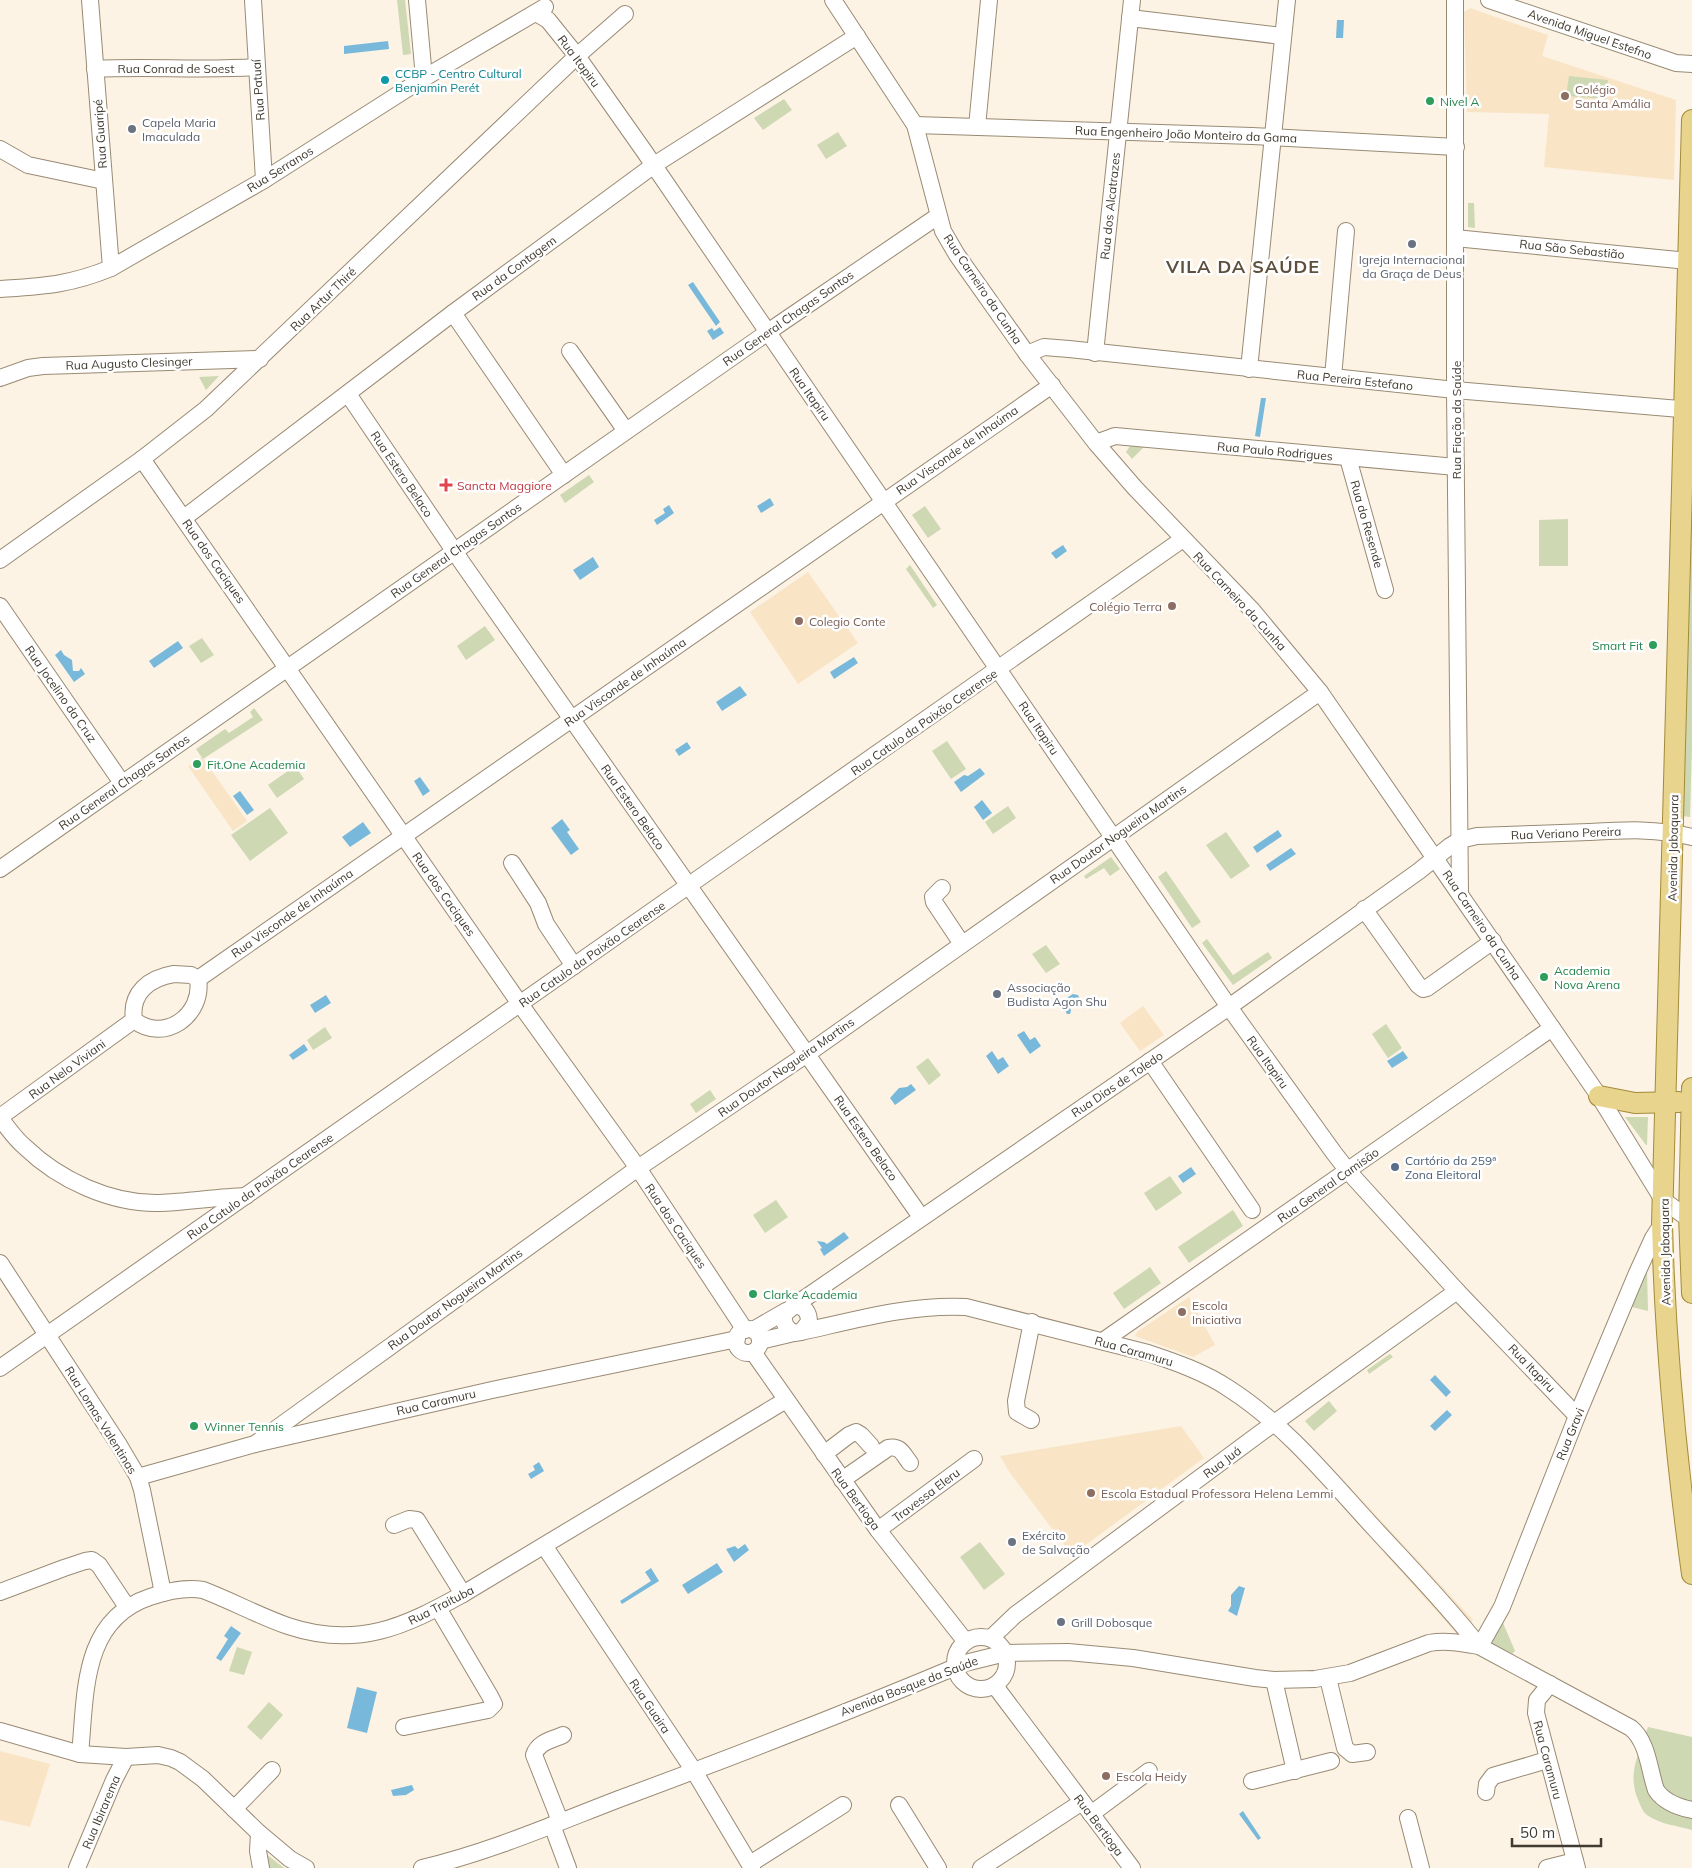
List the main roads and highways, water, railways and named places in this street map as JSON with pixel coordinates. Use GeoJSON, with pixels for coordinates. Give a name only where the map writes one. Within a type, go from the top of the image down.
{"type":"FeatureCollection","features":[{"type":"Feature","properties":{"kind":"main road","name":"Avenida Jabaquara"},"geometry":{"type":"LineString","coordinates":[[1692,120],[1688,260],[1688,410],[1673,832],[1662,1224],[1673,1416],[1692,1574]]}},
{"type":"Feature","properties":{"kind":"main road","name":"Avenida Jabaquara"},"geometry":{"type":"LineString","coordinates":[[1692,1088],[1692,1293]]}},
{"type":"Feature","properties":{"kind":"main road"},"geometry":{"type":"LineString","coordinates":[[1599,1096],[1635,1103],[1692,1101]]}},
{"type":"Feature","properties":{"kind":"water"},"geometry":{"type":"Polygon","coordinates":[[[1337,20],[1344,20],[1343,38],[1336,38],[1337,20]]]}},
{"type":"Feature","properties":{"kind":"water"},"geometry":{"type":"Polygon","coordinates":[[[388,41],[389,49],[344,54],[344,46],[388,41]]]}},
{"type":"Feature","properties":{"kind":"water"},"geometry":{"type":"Polygon","coordinates":[[[693,282],[720,322],[716,326],[688,285],[693,282]]]}},
{"type":"Feature","properties":{"kind":"water"},"geometry":{"type":"Polygon","coordinates":[[[720,327],[724,333],[713,340],[707,331],[712,328],[714,331],[720,327]]]}},
{"type":"Feature","properties":{"kind":"water"},"geometry":{"type":"Polygon","coordinates":[[[1261,398],[1266,398],[1260,437],[1255,436],[1261,398]]]}},
{"type":"Feature","properties":{"kind":"water"},"geometry":{"type":"Polygon","coordinates":[[[770,498],[774,505],[761,513],[757,506],[770,498]]]}},
{"type":"Feature","properties":{"kind":"water"},"geometry":{"type":"Polygon","coordinates":[[[669,505],[674,513],[657,525],[654,520],[665,513],[663,509],[669,505]]]}},
{"type":"Feature","properties":{"kind":"water"},"geometry":{"type":"Polygon","coordinates":[[[1063,545],[1067,551],[1056,559],[1051,553],[1063,545]]]}},
{"type":"Feature","properties":{"kind":"water"},"geometry":{"type":"Polygon","coordinates":[[[593,557],[599,567],[580,580],[573,570],[593,557]]]}},
{"type":"Feature","properties":{"kind":"water"},"geometry":{"type":"Polygon","coordinates":[[[178,641],[183,648],[154,668],[149,661],[178,641]]]}},
{"type":"Feature","properties":{"kind":"water"},"geometry":{"type":"Polygon","coordinates":[[[61,650],[64,655],[72,660],[73,671],[79,671],[81,668],[85,674],[74,682],[55,655],[61,650]]]}},
{"type":"Feature","properties":{"kind":"water"},"geometry":{"type":"Polygon","coordinates":[[[854,657],[858,663],[834,679],[830,672],[854,657]]]}},
{"type":"Feature","properties":{"kind":"water"},"geometry":{"type":"Polygon","coordinates":[[[740,686],[747,695],[722,711],[716,702],[740,686]]]}},
{"type":"Feature","properties":{"kind":"water"},"geometry":{"type":"Polygon","coordinates":[[[687,742],[691,748],[679,756],[675,750],[687,742]]]}},
{"type":"Feature","properties":{"kind":"water"},"geometry":{"type":"Polygon","coordinates":[[[980,768],[985,774],[961,792],[954,782],[980,768]]]}},
{"type":"Feature","properties":{"kind":"water"},"geometry":{"type":"Polygon","coordinates":[[[420,777],[430,791],[423,796],[414,781],[420,777]]]}},
{"type":"Feature","properties":{"kind":"water"},"geometry":{"type":"Polygon","coordinates":[[[240,791],[254,810],[247,815],[233,796],[240,791]]]}},
{"type":"Feature","properties":{"kind":"water"},"geometry":{"type":"Polygon","coordinates":[[[982,800],[992,813],[983,820],[974,807],[982,800]]]}},
{"type":"Feature","properties":{"kind":"water"},"geometry":{"type":"Polygon","coordinates":[[[562,819],[570,830],[567,832],[579,849],[571,855],[551,828],[562,819]]]}},
{"type":"Feature","properties":{"kind":"water"},"geometry":{"type":"Polygon","coordinates":[[[363,822],[371,833],[350,847],[342,837],[363,822]]]}},
{"type":"Feature","properties":{"kind":"water"},"geometry":{"type":"Polygon","coordinates":[[[1278,830],[1282,836],[1257,853],[1253,847],[1278,830]]]}},
{"type":"Feature","properties":{"kind":"water"},"geometry":{"type":"Polygon","coordinates":[[[1291,848],[1296,854],[1270,871],[1266,865],[1291,848]]]}},
{"type":"Feature","properties":{"kind":"water"},"geometry":{"type":"Polygon","coordinates":[[[1073,994],[1078,995],[1081,1002],[1080,1005],[1075,1006],[1073,1002],[1068,1005],[1071,1010],[1070,1014],[1067,1014],[1060,1002],[1073,994]]]}},
{"type":"Feature","properties":{"kind":"water"},"geometry":{"type":"Polygon","coordinates":[[[326,995],[331,1003],[315,1013],[310,1005],[326,995]]]}},
{"type":"Feature","properties":{"kind":"water"},"geometry":{"type":"Polygon","coordinates":[[[1024,1031],[1030,1040],[1035,1037],[1041,1046],[1030,1054],[1017,1035],[1024,1031]]]}},
{"type":"Feature","properties":{"kind":"water"},"geometry":{"type":"Polygon","coordinates":[[[304,1044],[308,1050],[293,1060],[289,1055],[304,1044]]]}},
{"type":"Feature","properties":{"kind":"water"},"geometry":{"type":"Polygon","coordinates":[[[992,1051],[998,1060],[1003,1057],[1009,1066],[998,1074],[986,1056],[992,1051]]]}},
{"type":"Feature","properties":{"kind":"water"},"geometry":{"type":"Polygon","coordinates":[[[1403,1051],[1408,1058],[1392,1068],[1387,1061],[1403,1051]]]}},
{"type":"Feature","properties":{"kind":"water"},"geometry":{"type":"Polygon","coordinates":[[[911,1084],[916,1090],[895,1105],[890,1098],[899,1088],[907,1087],[911,1084]]]}},
{"type":"Feature","properties":{"kind":"water"},"geometry":{"type":"Polygon","coordinates":[[[1191,1167],[1196,1174],[1183,1183],[1178,1176],[1191,1167]]]}},
{"type":"Feature","properties":{"kind":"water"},"geometry":{"type":"Polygon","coordinates":[[[844,1232],[849,1238],[824,1256],[820,1249],[822,1248],[817,1241],[827,1244],[844,1232]]]}},
{"type":"Feature","properties":{"kind":"water"},"geometry":{"type":"Polygon","coordinates":[[[1435,1375],[1451,1392],[1446,1397],[1430,1380],[1435,1375]]]}},
{"type":"Feature","properties":{"kind":"water"},"geometry":{"type":"Polygon","coordinates":[[[1447,1410],[1452,1415],[1435,1431],[1430,1426],[1447,1410]]]}},
{"type":"Feature","properties":{"kind":"water"},"geometry":{"type":"Polygon","coordinates":[[[539,1462],[544,1471],[531,1479],[528,1474],[535,1470],[533,1466],[539,1462]]]}},
{"type":"Feature","properties":{"kind":"water"},"geometry":{"type":"Polygon","coordinates":[[[745,1544],[749,1550],[734,1562],[726,1549],[735,1546],[738,1549],[745,1544]]]}},
{"type":"Feature","properties":{"kind":"water"},"geometry":{"type":"Polygon","coordinates":[[[717,1563],[723,1572],[688,1594],[682,1585],[717,1563]]]}},
{"type":"Feature","properties":{"kind":"water"},"geometry":{"type":"Polygon","coordinates":[[[651,1568],[659,1581],[622,1604],[620,1601],[651,1581],[645,1572],[651,1568]]]}},
{"type":"Feature","properties":{"kind":"water"},"geometry":{"type":"Polygon","coordinates":[[[1239,1586],[1245,1588],[1237,1616],[1228,1611],[1231,1606],[1231,1595],[1239,1586]]]}},
{"type":"Feature","properties":{"kind":"water"},"geometry":{"type":"Polygon","coordinates":[[[231,1626],[241,1633],[221,1661],[216,1658],[228,1639],[224,1636],[231,1626]]]}},
{"type":"Feature","properties":{"kind":"water"},"geometry":{"type":"Polygon","coordinates":[[[357,1687],[377,1692],[367,1733],[347,1728],[357,1687]]]}},
{"type":"Feature","properties":{"kind":"water"},"geometry":{"type":"Polygon","coordinates":[[[412,1785],[414,1790],[406,1795],[393,1796],[391,1790],[412,1785]]]}},
{"type":"Feature","properties":{"kind":"water"},"geometry":{"type":"Polygon","coordinates":[[[1243,1811],[1261,1838],[1258,1840],[1239,1814],[1243,1811]]]}},
{"type":"Feature","properties":{"kind":"place","name":"CCBP - Centro Cultural Benjamin Perét"},"geometry":{"type":"Point","coordinates":[385,80]}},
{"type":"Feature","properties":{"kind":"place","name":"Colégio Santa Amália"},"geometry":{"type":"Point","coordinates":[1565,96]}},
{"type":"Feature","properties":{"kind":"place","name":"Nivel A"},"geometry":{"type":"Point","coordinates":[1430,101]}},
{"type":"Feature","properties":{"kind":"place","name":"Capela Maria Imaculada"},"geometry":{"type":"Point","coordinates":[132,129]}},
{"type":"Feature","properties":{"kind":"place","name":"Igreja Internacional da Graça de Deus"},"geometry":{"type":"Point","coordinates":[1412,244]}},
{"type":"Feature","properties":{"kind":"place","name":"Sancta Maggiore"},"geometry":{"type":"Point","coordinates":[446,485]}},
{"type":"Feature","properties":{"kind":"place","name":"Colégio Terra"},"geometry":{"type":"Point","coordinates":[1172,606]}},
{"type":"Feature","properties":{"kind":"place","name":"Colegio Conte"},"geometry":{"type":"Point","coordinates":[799,621]}},
{"type":"Feature","properties":{"kind":"place","name":"Smart Fit"},"geometry":{"type":"Point","coordinates":[1653,645]}},
{"type":"Feature","properties":{"kind":"place","name":"Fit.One Academia"},"geometry":{"type":"Point","coordinates":[197,764]}},
{"type":"Feature","properties":{"kind":"place","name":"Academia Nova Arena"},"geometry":{"type":"Point","coordinates":[1544,977]}},
{"type":"Feature","properties":{"kind":"place","name":"Associação Budista Agon Shu"},"geometry":{"type":"Point","coordinates":[997,994]}},
{"type":"Feature","properties":{"kind":"place","name":"Cartório da 259ª Zona Eleitoral"},"geometry":{"type":"Point","coordinates":[1395,1167]}},
{"type":"Feature","properties":{"kind":"place","name":"Clarke Academia"},"geometry":{"type":"Point","coordinates":[753,1294]}},
{"type":"Feature","properties":{"kind":"place","name":"Escola Iniciativa"},"geometry":{"type":"Point","coordinates":[1182,1312]}},
{"type":"Feature","properties":{"kind":"place","name":"Winner Tennis"},"geometry":{"type":"Point","coordinates":[194,1426]}},
{"type":"Feature","properties":{"kind":"place","name":"Escola Estadual Professora Helena Lemmi"},"geometry":{"type":"Point","coordinates":[1091,1493]}},
{"type":"Feature","properties":{"kind":"place","name":"Exército de Salvação"},"geometry":{"type":"Point","coordinates":[1012,1542]}},
{"type":"Feature","properties":{"kind":"place","name":"Grill Dobosque"},"geometry":{"type":"Point","coordinates":[1061,1622]}},
{"type":"Feature","properties":{"kind":"place","name":"Escola Heidy"},"geometry":{"type":"Point","coordinates":[1106,1776]}},
{"type":"Feature","properties":{"kind":"district","name":"VILA DA SAÚDE"},"geometry":{"type":"Point","coordinates":[1243,266]}}]}
